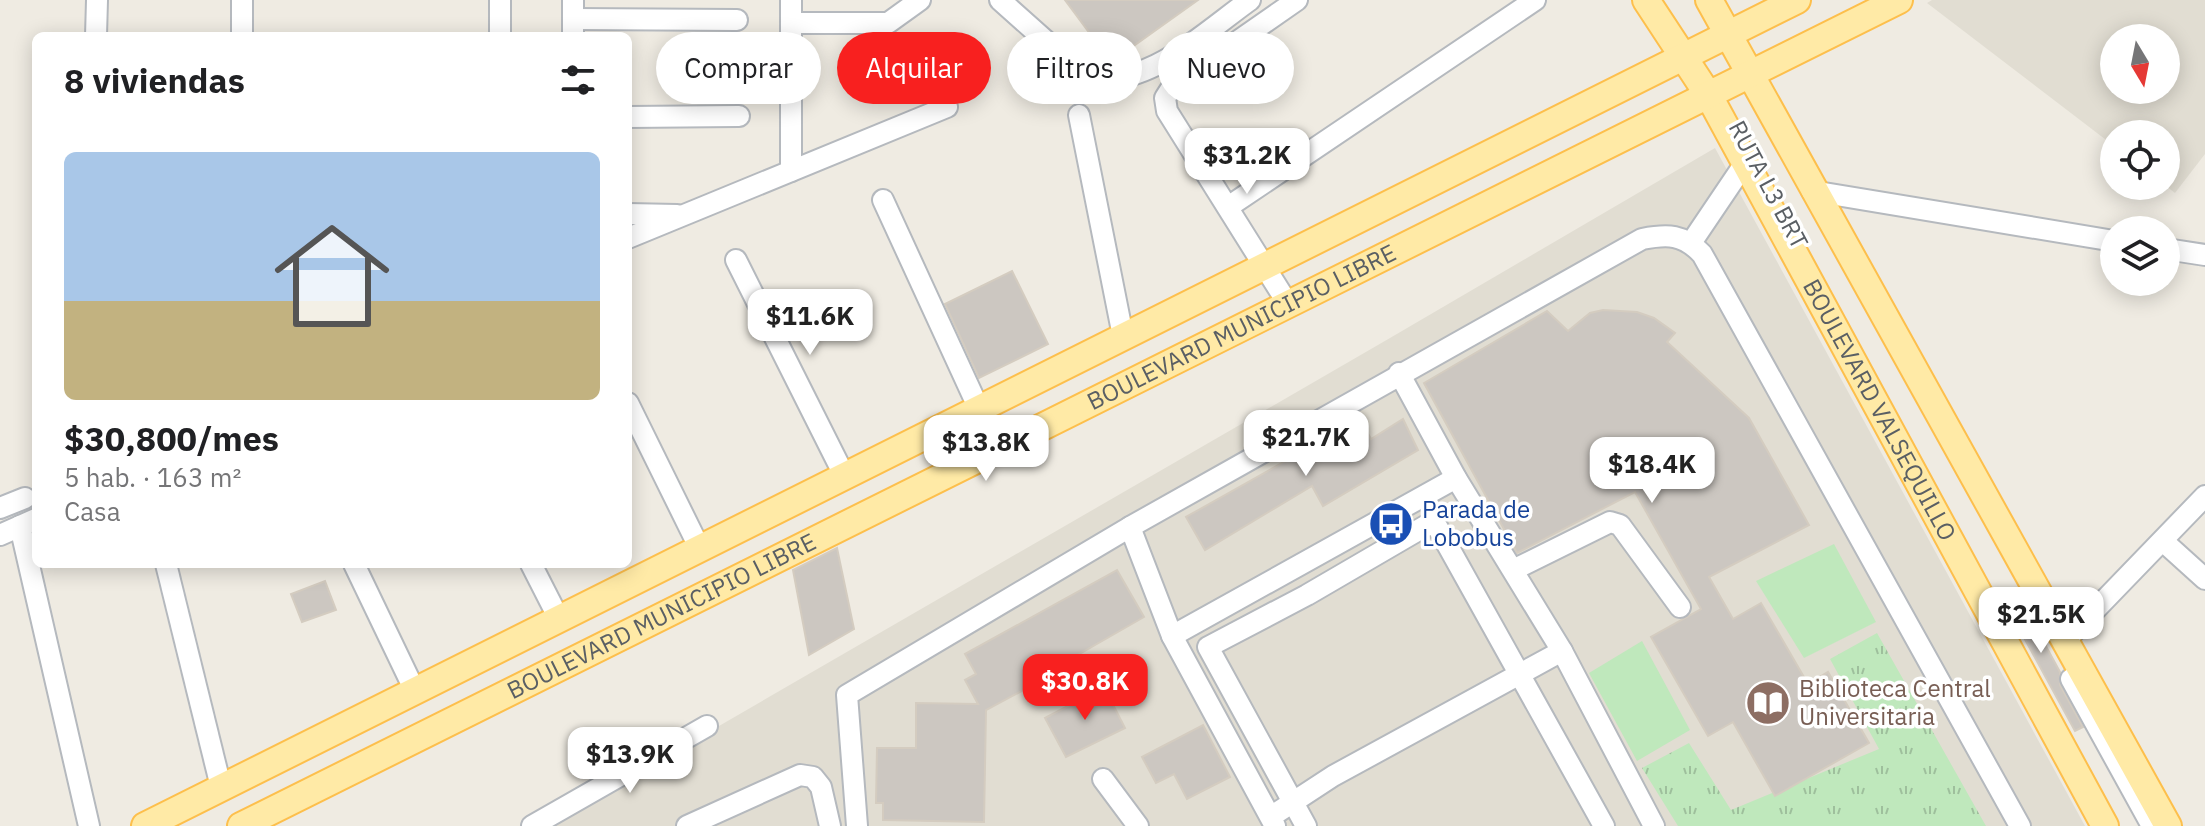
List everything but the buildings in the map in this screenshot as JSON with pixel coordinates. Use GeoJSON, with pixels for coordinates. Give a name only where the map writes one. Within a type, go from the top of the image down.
{"type":"FeatureCollection","features":[{"type":"Feature","properties":{"kind":"main road","name":"BOULEVARD VALSEQUILLO"},"geometry":{"type":"LineString","coordinates":[[1646,0],[1714,94],[1745,163],[2105,826]]}},
{"type":"Feature","properties":{"kind":"main road","name":"BOULEVARD VALSEQUILLO"},"geometry":{"type":"LineString","coordinates":[[1709,0],[1724,38],[1746,78],[2168,826]]}},
{"type":"Feature","properties":{"kind":"main road","name":"BOULEVARD MUNICIPIO LIBRE"},"geometry":{"type":"LineString","coordinates":[[145,826],[1797,0]]}},
{"type":"Feature","properties":{"kind":"main road","name":"BOULEVARD MUNICIPIO LIBRE"},"geometry":{"type":"LineString","coordinates":[[244,825],[1899,0]]}},
{"type":"Feature","properties":{"kind":"street"},"geometry":{"type":"LineString","coordinates":[[96,32],[97,0]]}},
{"type":"Feature","properties":{"kind":"street"},"geometry":{"type":"LineString","coordinates":[[242,0],[242,32]]}},
{"type":"Feature","properties":{"kind":"street"},"geometry":{"type":"LineString","coordinates":[[500,0],[500,32]]}},
{"type":"Feature","properties":{"kind":"street"},"geometry":{"type":"LineString","coordinates":[[791,0],[791,171]]}},
{"type":"Feature","properties":{"kind":"street"},"geometry":{"type":"LineString","coordinates":[[791,23],[888,23],[920,0]]}},
{"type":"Feature","properties":{"kind":"street"},"geometry":{"type":"LineString","coordinates":[[1000,0],[1084,75],[1102,82],[1125,79],[1156,66],[1250,0]]}},
{"type":"Feature","properties":{"kind":"street"},"geometry":{"type":"LineString","coordinates":[[1288,304],[1167,111],[1165,98],[1172,87],[1297,0]]}},
{"type":"Feature","properties":{"kind":"street"},"geometry":{"type":"LineString","coordinates":[[1228,207],[1535,0]]}},
{"type":"Feature","properties":{"kind":"street"},"geometry":{"type":"LineString","coordinates":[[1658,0],[1688,56]]}},
{"type":"Feature","properties":{"kind":"street"},"geometry":{"type":"LineString","coordinates":[[1695,0],[1724,38]]}},
{"type":"Feature","properties":{"kind":"street"},"geometry":{"type":"LineString","coordinates":[[573,18],[737,20]]}},
{"type":"Feature","properties":{"kind":"street"},"geometry":{"type":"LineString","coordinates":[[1746,78],[2152,826]]}},
{"type":"Feature","properties":{"kind":"street","name":"RUTA L3 BRT"},"geometry":{"type":"LineString","coordinates":[[1714,94],[2117,826]]}},
{"type":"Feature","properties":{"kind":"street"},"geometry":{"type":"LineString","coordinates":[[632,236],[947,107]]}},
{"type":"Feature","properties":{"kind":"street"},"geometry":{"type":"LineString","coordinates":[[1079,115],[1123,336]]}},
{"type":"Feature","properties":{"kind":"street"},"geometry":{"type":"LineString","coordinates":[[632,117],[739,116]]}},
{"type":"Feature","properties":{"kind":"street"},"geometry":{"type":"LineString","coordinates":[[1691,243],[1745,163]]}},
{"type":"Feature","properties":{"kind":"street"},"geometry":{"type":"LineString","coordinates":[[1812,191],[2100,239]]}},
{"type":"Feature","properties":{"kind":"street"},"geometry":{"type":"LineString","coordinates":[[883,200],[979,409]]}},
{"type":"Feature","properties":{"kind":"street"},"geometry":{"type":"LineString","coordinates":[[632,214],[685,215]]}},
{"type":"Feature","properties":{"kind":"street"},"geometry":{"type":"LineString","coordinates":[[857,826],[847,695],[1130,527],[1399,373],[1642,239],[1671,234],[1691,243],[1702,254],[2020,826]]}},
{"type":"Feature","properties":{"kind":"street"},"geometry":{"type":"LineString","coordinates":[[2180,251],[2205,255]]}},
{"type":"Feature","properties":{"kind":"street"},"geometry":{"type":"LineString","coordinates":[[736,260],[844,475]]}},
{"type":"Feature","properties":{"kind":"street"},"geometry":{"type":"LineString","coordinates":[[1399,373],[1456,478],[1562,651],[1654,826]]}},
{"type":"Feature","properties":{"kind":"street"},"geometry":{"type":"LineString","coordinates":[[632,411],[699,547]]}},
{"type":"Feature","properties":{"kind":"street"},"geometry":{"type":"LineString","coordinates":[[1172,636],[1456,478]]}},
{"type":"Feature","properties":{"kind":"street"},"geometry":{"type":"LineString","coordinates":[[2064,642],[2164,542],[2205,496]]}},
{"type":"Feature","properties":{"kind":"street"},"geometry":{"type":"LineString","coordinates":[[0,508],[25,498]]}},
{"type":"Feature","properties":{"kind":"street"},"geometry":{"type":"LineString","coordinates":[[1306,826],[1208,647],[1307,595],[1434,521],[1604,826]]}},
{"type":"Feature","properties":{"kind":"street"},"geometry":{"type":"LineString","coordinates":[[0,535],[28,522],[32,542]]}},
{"type":"Feature","properties":{"kind":"street"},"geometry":{"type":"LineString","coordinates":[[1513,570],[1610,522],[1620,525],[1680,607]]}},
{"type":"Feature","properties":{"kind":"street"},"geometry":{"type":"LineString","coordinates":[[1130,527],[1172,636],[1274,821],[1293,801],[1562,651]]}},
{"type":"Feature","properties":{"kind":"street"},"geometry":{"type":"LineString","coordinates":[[2164,542],[2205,579]]}},
{"type":"Feature","properties":{"kind":"street"},"geometry":{"type":"LineString","coordinates":[[37,568],[89,826]]}},
{"type":"Feature","properties":{"kind":"street"},"geometry":{"type":"LineString","coordinates":[[167,568],[221,787]]}},
{"type":"Feature","properties":{"kind":"street"},"geometry":{"type":"LineString","coordinates":[[356,568],[414,689]]}},
{"type":"Feature","properties":{"kind":"street"},"geometry":{"type":"LineString","coordinates":[[533,568],[558,617]]}},
{"type":"Feature","properties":{"kind":"street"},"geometry":{"type":"LineString","coordinates":[[532,826],[707,726]]}},
{"type":"Feature","properties":{"kind":"street"},"geometry":{"type":"LineString","coordinates":[[687,826],[800,775],[813,777],[821,787],[830,826]]}},
{"type":"Feature","properties":{"kind":"street"},"geometry":{"type":"LineString","coordinates":[[1103,779],[1138,826]]}},
{"type":"Feature","properties":{"kind":"shaded area"},"geometry":{"type":"Polygon","coordinates":[[[1932,0],[2205,0],[2205,154],[2180,186],[2180,120],[2100,120],[2100,135],[1927,3],[1932,0]]]}},
{"type":"Feature","properties":{"kind":"shaded area"},"geometry":{"type":"Polygon","coordinates":[[[1715,148],[2085,826],[546,826],[1390,338],[1715,148]]]}},
{"type":"Feature","properties":{"kind":"green space"},"geometry":{"type":"Polygon","coordinates":[[[1834,544],[1876,622],[1804,658],[1756,581],[1834,544]]]}},
{"type":"Feature","properties":{"kind":"green space"},"geometry":{"type":"Polygon","coordinates":[[[1877,633],[1986,826],[1678,826],[1642,768],[1689,743],[1731,810],[1879,749],[1830,659],[1877,633]]]}},
{"type":"Feature","properties":{"kind":"green space"},"geometry":{"type":"Polygon","coordinates":[[[1642,641],[1690,730],[1637,761],[1589,673],[1642,641]]]}},
{"type":"Feature","properties":{"kind":"place","name":"Parada de Lobobus"},"geometry":{"type":"Point","coordinates":[1391,524]}},
{"type":"Feature","properties":{"kind":"place","name":"Biblioteca Central Universitaria"},"geometry":{"type":"Point","coordinates":[1768,703]}}]}
